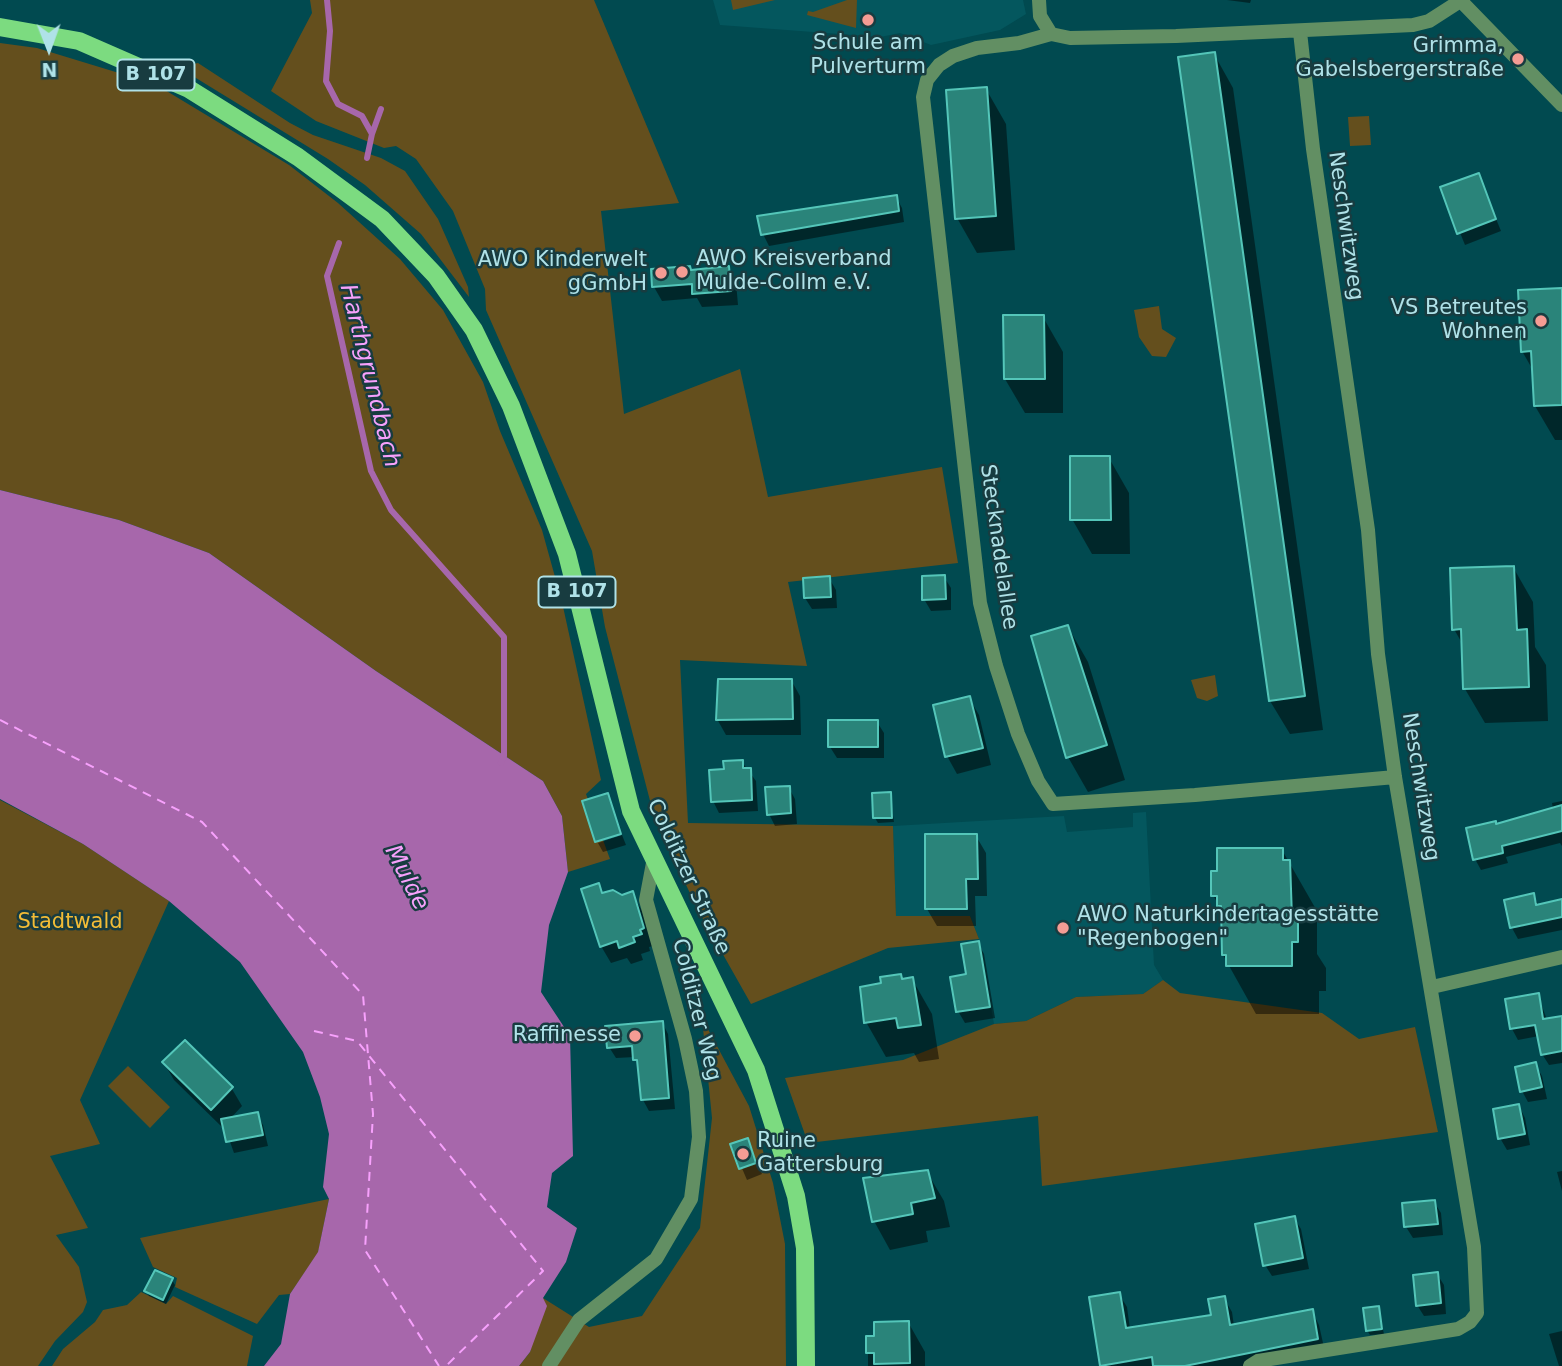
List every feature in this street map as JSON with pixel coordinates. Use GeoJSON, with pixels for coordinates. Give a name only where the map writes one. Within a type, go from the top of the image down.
{"type":"FeatureCollection","features":[{"type":"Feature","properties":{"kind":"main road","name":"Colditzer Straße"},"geometry":{"type":"LineString","coordinates":[[0,27],[79,41],[189,89],[298,157],[382,219],[436,276],[474,330],[511,407],[567,554],[631,811],[653,863],[756,1070],[796,1196],[805,1248],[806,1366]]}},
{"type":"Feature","properties":{"kind":"street"},"geometry":{"type":"LineString","coordinates":[[1039,0],[1040,16],[1051,34],[1070,38],[1300,32],[1413,25],[1429,21],[1460,0],[1562,105]]}},
{"type":"Feature","properties":{"kind":"street","name":"Neschwitzweg"},"geometry":{"type":"LineString","coordinates":[[1250,1366],[1258,1361],[1458,1329],[1470,1322],[1477,1313],[1474,1247],[1395,777],[1378,654],[1368,530],[1313,149],[1300,32]]}},
{"type":"Feature","properties":{"kind":"street","name":"Stecknadelallee"},"geometry":{"type":"LineString","coordinates":[[1051,34],[1019,43],[977,48],[953,56],[939,65],[927,80],[923,97],[980,603],[996,666],[1038,781],[1053,804],[1195,795],[1395,777]]}},
{"type":"Feature","properties":{"kind":"street","name":"Colditzer Weg"},"geometry":{"type":"LineString","coordinates":[[549,1366],[579,1320],[656,1259],[691,1199],[699,1137],[696,1091],[685,1039],[646,900],[653,863]]}},
{"type":"Feature","properties":{"kind":"street"},"geometry":{"type":"LineString","coordinates":[[1432,988],[1562,957]]}},
{"type":"Feature","properties":{"kind":"shaded area","name":"Schule am Pulverturm"},"geometry":{"type":"Polygon","coordinates":[[[713,0],[1023,0],[1026,14],[1000,30],[931,45],[900,33],[880,37],[720,25],[713,0]]]}},
{"type":"Feature","properties":{"kind":"shaded area","name":"AWO Naturkindertagesstätte \"Regenbogen\""},"geometry":{"type":"Polygon","coordinates":[[[1146,812],[1154,965],[1163,980],[1143,994],[1076,997],[1026,1021],[994,1024],[979,939],[970,916],[896,917],[893,826],[1064,816],[1067,832],[1133,827],[1133,813],[1146,812]]]}},
{"type":"Feature","properties":{"kind":"green space"},"geometry":{"type":"Polygon","coordinates":[[[310,0],[594,0],[679,203],[601,211],[624,414],[740,369],[768,497],[942,467],[958,563],[788,582],[807,666],[680,660],[688,823],[893,826],[896,916],[970,916],[979,939],[888,948],[751,1004],[699,912],[655,820],[605,627],[592,551],[486,310],[485,289],[453,211],[416,159],[396,146],[384,148],[316,121],[271,91],[312,13],[310,0]]]}},
{"type":"Feature","properties":{"kind":"green space"},"geometry":{"type":"Polygon","coordinates":[[[731,0],[775,0],[733,10],[731,0]]]}},
{"type":"Feature","properties":{"kind":"green space"},"geometry":{"type":"Polygon","coordinates":[[[847,0],[857,0],[856,28],[807,15],[808,11],[813,12],[847,0]]]}},
{"type":"Feature","properties":{"kind":"green space"},"geometry":{"type":"Polygon","coordinates":[[[0,43],[37,48],[155,84],[289,165],[338,203],[400,259],[443,310],[483,382],[500,431],[542,530],[562,602],[601,780],[586,794],[610,859],[568,872],[562,816],[543,781],[376,671],[209,553],[119,520],[0,490],[0,43]]]}},
{"type":"Feature","properties":{"kind":"green space"},"geometry":{"type":"Polygon","coordinates":[[[198,63],[313,135],[381,158],[405,171],[438,219],[468,287],[469,297],[421,234],[365,185],[328,159],[178,67],[198,63]]]}},
{"type":"Feature","properties":{"kind":"green space"},"geometry":{"type":"Polygon","coordinates":[[[1369,116],[1371,145],[1350,146],[1348,117],[1369,116]]]}},
{"type":"Feature","properties":{"kind":"green space"},"geometry":{"type":"Polygon","coordinates":[[[1159,306],[1162,329],[1176,338],[1166,357],[1152,356],[1139,337],[1134,310],[1159,306]]]}},
{"type":"Feature","properties":{"kind":"green space"},"geometry":{"type":"Polygon","coordinates":[[[1215,675],[1218,696],[1207,701],[1197,698],[1191,680],[1215,675]]]}},
{"type":"Feature","properties":{"kind":"green space","name":"Stadtwald"},"geometry":{"type":"Polygon","coordinates":[[[0,800],[83,844],[169,901],[80,1100],[100,1144],[50,1156],[88,1228],[56,1235],[79,1267],[87,1302],[83,1312],[55,1341],[38,1366],[0,1366],[0,800]]]}},
{"type":"Feature","properties":{"kind":"green space"},"geometry":{"type":"Polygon","coordinates":[[[1163,980],[1180,993],[1322,1013],[1359,1039],[1415,1027],[1438,1132],[1042,1186],[1038,1116],[808,1143],[785,1078],[903,1060],[994,1024],[1026,1021],[1076,997],[1143,994],[1163,980]]]}},
{"type":"Feature","properties":{"kind":"green space"},"geometry":{"type":"Polygon","coordinates":[[[702,1018],[749,1106],[773,1183],[785,1244],[786,1366],[519,1366],[530,1352],[543,1298],[589,1327],[642,1316],[700,1228],[712,1118],[702,1018]]]}},
{"type":"Feature","properties":{"kind":"green space"},"geometry":{"type":"Polygon","coordinates":[[[128,1066],[170,1107],[150,1128],[108,1086],[128,1066]]]}},
{"type":"Feature","properties":{"kind":"green space"},"geometry":{"type":"Polygon","coordinates":[[[329,1199],[318,1253],[290,1294],[279,1295],[257,1324],[175,1287],[177,1278],[153,1267],[140,1238],[329,1199]]]}},
{"type":"Feature","properties":{"kind":"green space"},"geometry":{"type":"Polygon","coordinates":[[[141,1292],[166,1304],[173,1296],[253,1336],[247,1366],[52,1366],[63,1349],[95,1322],[103,1310],[127,1305],[141,1292]]]}},
{"type":"Feature","properties":{"kind":"water","name":"Mulde"},"geometry":{"type":"Polygon","coordinates":[[[0,490],[119,520],[209,553],[376,671],[543,781],[562,816],[568,872],[549,925],[541,992],[570,1036],[573,1156],[552,1173],[547,1207],[577,1228],[566,1262],[543,1298],[547,1306],[530,1352],[519,1366],[264,1366],[281,1344],[290,1294],[318,1252],[329,1199],[323,1187],[329,1134],[320,1097],[303,1052],[240,962],[169,901],[83,844],[0,799],[0,490]]]}},
{"type":"Feature","properties":{"kind":"building"},"geometry":{"type":"Polygon","coordinates":[[[1215,52],[1305,696],[1269,701],[1178,57],[1215,52]]]}},
{"type":"Feature","properties":{"kind":"building"},"geometry":{"type":"Polygon","coordinates":[[[987,87],[996,216],[955,219],[946,90],[987,87]]]}},
{"type":"Feature","properties":{"kind":"building"},"geometry":{"type":"Polygon","coordinates":[[[1479,173],[1496,219],[1457,234],[1440,187],[1479,173]]]}},
{"type":"Feature","properties":{"kind":"building"},"geometry":{"type":"Polygon","coordinates":[[[897,195],[899,211],[761,235],[757,216],[897,195]]]}},
{"type":"Feature","properties":{"kind":"building"},"geometry":{"type":"Polygon","coordinates":[[[690,266],[691,270],[729,266],[731,291],[692,294],[692,284],[652,287],[651,269],[690,266]]]}},
{"type":"Feature","properties":{"kind":"building","name":"VS Betreutes Wohnen"},"geometry":{"type":"Polygon","coordinates":[[[1562,288],[1562,405],[1534,406],[1531,351],[1521,352],[1518,290],[1562,288]]]}},
{"type":"Feature","properties":{"kind":"building"},"geometry":{"type":"Polygon","coordinates":[[[1003,315],[1044,315],[1045,379],[1004,379],[1003,315]]]}},
{"type":"Feature","properties":{"kind":"building"},"geometry":{"type":"Polygon","coordinates":[[[1070,456],[1110,456],[1111,520],[1070,520],[1070,456]]]}},
{"type":"Feature","properties":{"kind":"building"},"geometry":{"type":"Polygon","coordinates":[[[1514,566],[1517,630],[1527,629],[1529,687],[1463,689],[1461,629],[1452,630],[1450,568],[1514,566]]]}},
{"type":"Feature","properties":{"kind":"building"},"geometry":{"type":"Polygon","coordinates":[[[945,575],[946,599],[922,600],[922,576],[945,575]]]}},
{"type":"Feature","properties":{"kind":"building"},"geometry":{"type":"Polygon","coordinates":[[[830,576],[831,597],[804,598],[803,578],[830,576]]]}},
{"type":"Feature","properties":{"kind":"building"},"geometry":{"type":"Polygon","coordinates":[[[1068,625],[1107,745],[1066,758],[1031,636],[1068,625]]]}},
{"type":"Feature","properties":{"kind":"building"},"geometry":{"type":"Polygon","coordinates":[[[718,679],[792,679],[793,719],[716,720],[718,679]]]}},
{"type":"Feature","properties":{"kind":"building"},"geometry":{"type":"Polygon","coordinates":[[[970,696],[983,748],[945,757],[933,705],[970,696]]]}},
{"type":"Feature","properties":{"kind":"building"},"geometry":{"type":"Polygon","coordinates":[[[828,720],[878,720],[878,747],[828,747],[828,720]]]}},
{"type":"Feature","properties":{"kind":"building"},"geometry":{"type":"Polygon","coordinates":[[[743,760],[743,768],[751,768],[752,800],[711,802],[709,770],[724,769],[723,761],[743,760]]]}},
{"type":"Feature","properties":{"kind":"building"},"geometry":{"type":"Polygon","coordinates":[[[790,786],[791,813],[767,815],[765,787],[790,786]]]}},
{"type":"Feature","properties":{"kind":"building"},"geometry":{"type":"Polygon","coordinates":[[[891,792],[892,818],[873,818],[872,793],[891,792]]]}},
{"type":"Feature","properties":{"kind":"building"},"geometry":{"type":"Polygon","coordinates":[[[608,793],[621,834],[595,842],[582,801],[608,793]]]}},
{"type":"Feature","properties":{"kind":"building"},"geometry":{"type":"Polygon","coordinates":[[[1562,805],[1562,831],[1502,846],[1503,853],[1473,860],[1466,828],[1496,821],[1496,824],[1562,805]]]}},
{"type":"Feature","properties":{"kind":"building"},"geometry":{"type":"Polygon","coordinates":[[[925,834],[977,834],[978,879],[966,879],[967,909],[925,909],[925,834]]]}},
{"type":"Feature","properties":{"kind":"building"},"geometry":{"type":"Polygon","coordinates":[[[1217,848],[1283,848],[1283,860],[1290,860],[1292,918],[1298,918],[1298,942],[1292,942],[1292,966],[1226,966],[1226,955],[1222,955],[1221,906],[1217,906],[1217,896],[1211,896],[1211,871],[1217,871],[1217,848]]]}},
{"type":"Feature","properties":{"kind":"building"},"geometry":{"type":"Polygon","coordinates":[[[599,883],[602,893],[613,890],[622,895],[633,891],[644,928],[640,930],[642,934],[633,937],[635,942],[619,948],[617,941],[600,947],[581,889],[599,883]]]}},
{"type":"Feature","properties":{"kind":"building"},"geometry":{"type":"Polygon","coordinates":[[[1534,893],[1536,905],[1562,899],[1562,917],[1510,928],[1504,900],[1534,893]]]}},
{"type":"Feature","properties":{"kind":"building"},"geometry":{"type":"Polygon","coordinates":[[[979,941],[990,1007],[956,1012],[950,977],[966,974],[961,944],[979,941]]]}},
{"type":"Feature","properties":{"kind":"building"},"geometry":{"type":"Polygon","coordinates":[[[901,974],[902,979],[913,977],[921,1025],[898,1028],[896,1018],[864,1023],[860,987],[881,983],[880,977],[901,974]]]}},
{"type":"Feature","properties":{"kind":"building"},"geometry":{"type":"Polygon","coordinates":[[[1539,993],[1543,1019],[1562,1016],[1562,1051],[1541,1055],[1535,1025],[1510,1029],[1505,999],[1539,993]]]}},
{"type":"Feature","properties":{"kind":"building","name":"Raffinesse"},"geometry":{"type":"Polygon","coordinates":[[[663,1021],[669,1098],[641,1100],[637,1060],[633,1060],[632,1046],[607,1048],[605,1026],[663,1021]]]}},
{"type":"Feature","properties":{"kind":"building"},"geometry":{"type":"Polygon","coordinates":[[[185,1040],[233,1087],[211,1110],[162,1062],[185,1040]]]}},
{"type":"Feature","properties":{"kind":"building"},"geometry":{"type":"Polygon","coordinates":[[[1536,1062],[1542,1087],[1520,1092],[1515,1067],[1536,1062]]]}},
{"type":"Feature","properties":{"kind":"building"},"geometry":{"type":"Polygon","coordinates":[[[1519,1104],[1525,1134],[1498,1139],[1493,1109],[1519,1104]]]}},
{"type":"Feature","properties":{"kind":"building"},"geometry":{"type":"Polygon","coordinates":[[[258,1112],[263,1135],[226,1142],[221,1119],[258,1112]]]}},
{"type":"Feature","properties":{"kind":"building","name":"Ruine Gattersburg"},"geometry":{"type":"Polygon","coordinates":[[[748,1138],[756,1163],[739,1169],[730,1144],[748,1138]]]}},
{"type":"Feature","properties":{"kind":"building"},"geometry":{"type":"Polygon","coordinates":[[[928,1170],[935,1198],[911,1203],[913,1214],[872,1222],[863,1178],[928,1170]]]}},
{"type":"Feature","properties":{"kind":"building"},"geometry":{"type":"Polygon","coordinates":[[[1435,1200],[1438,1224],[1404,1227],[1402,1203],[1435,1200]]]}},
{"type":"Feature","properties":{"kind":"building"},"geometry":{"type":"Polygon","coordinates":[[[1295,1216],[1303,1258],[1263,1266],[1255,1224],[1295,1216]]]}},
{"type":"Feature","properties":{"kind":"building"},"geometry":{"type":"Polygon","coordinates":[[[155,1270],[173,1278],[163,1300],[144,1291],[155,1270]]]}},
{"type":"Feature","properties":{"kind":"building"},"geometry":{"type":"Polygon","coordinates":[[[1438,1272],[1441,1303],[1416,1306],[1413,1275],[1438,1272]]]}},
{"type":"Feature","properties":{"kind":"building"},"geometry":{"type":"Polygon","coordinates":[[[1120,1292],[1126,1328],[1211,1315],[1208,1299],[1225,1296],[1230,1325],[1313,1309],[1318,1339],[1185,1366],[1153,1366],[1152,1357],[1100,1366],[1089,1297],[1120,1292]]]}},
{"type":"Feature","properties":{"kind":"building"},"geometry":{"type":"Polygon","coordinates":[[[1379,1306],[1382,1329],[1366,1331],[1363,1308],[1379,1306]]]}},
{"type":"Feature","properties":{"kind":"building"},"geometry":{"type":"Polygon","coordinates":[[[909,1321],[910,1363],[874,1364],[874,1353],[866,1353],[866,1336],[874,1336],[874,1322],[909,1321]]]}},
{"type":"Feature","properties":{"kind":"waterway","name":"Harthgrundbach"},"geometry":{"type":"LineString","coordinates":[[327,0],[330,31],[326,81],[338,104],[362,116],[372,134],[367,158]]}},
{"type":"Feature","properties":{"kind":"waterway"},"geometry":{"type":"LineString","coordinates":[[372,134],[381,109]]}},
{"type":"Feature","properties":{"kind":"waterway","name":"Harthgrundbach"},"geometry":{"type":"LineString","coordinates":[[339,243],[327,276],[371,471],[391,510],[504,637],[504,756],[501,763]]}},
{"type":"Feature","properties":{"kind":"ferry route"},"geometry":{"type":"LineString","coordinates":[[0,720],[202,822],[363,995],[373,1114],[365,1250],[439,1366]]}},
{"type":"Feature","properties":{"kind":"ferry route"},"geometry":{"type":"LineString","coordinates":[[314,1031],[357,1041],[543,1271],[446,1366]]}},
{"type":"Feature","properties":{"kind":"place","name":"Schule am Pulverturm"},"geometry":{"type":"Point","coordinates":[868,20]}},
{"type":"Feature","properties":{"kind":"place","name":"Grimma, Gabelsbergerstraße"},"geometry":{"type":"Point","coordinates":[1518,59]}},
{"type":"Feature","properties":{"kind":"place","name":"AWO Kreisverband Mulde-Collm e.V."},"geometry":{"type":"Point","coordinates":[682,272]}},
{"type":"Feature","properties":{"kind":"place","name":"AWO Kinderwelt gGmbH"},"geometry":{"type":"Point","coordinates":[661,273]}},
{"type":"Feature","properties":{"kind":"place","name":"VS Betreutes Wohnen"},"geometry":{"type":"Point","coordinates":[1541,321]}},
{"type":"Feature","properties":{"kind":"place","name":"AWO Naturkindertagesstätte \"Regenbogen\""},"geometry":{"type":"Point","coordinates":[1063,928]}},
{"type":"Feature","properties":{"kind":"place","name":"Raffinesse"},"geometry":{"type":"Point","coordinates":[635,1036]}},
{"type":"Feature","properties":{"kind":"place","name":"Ruine Gattersburg"},"geometry":{"type":"Point","coordinates":[743,1154]}}]}
